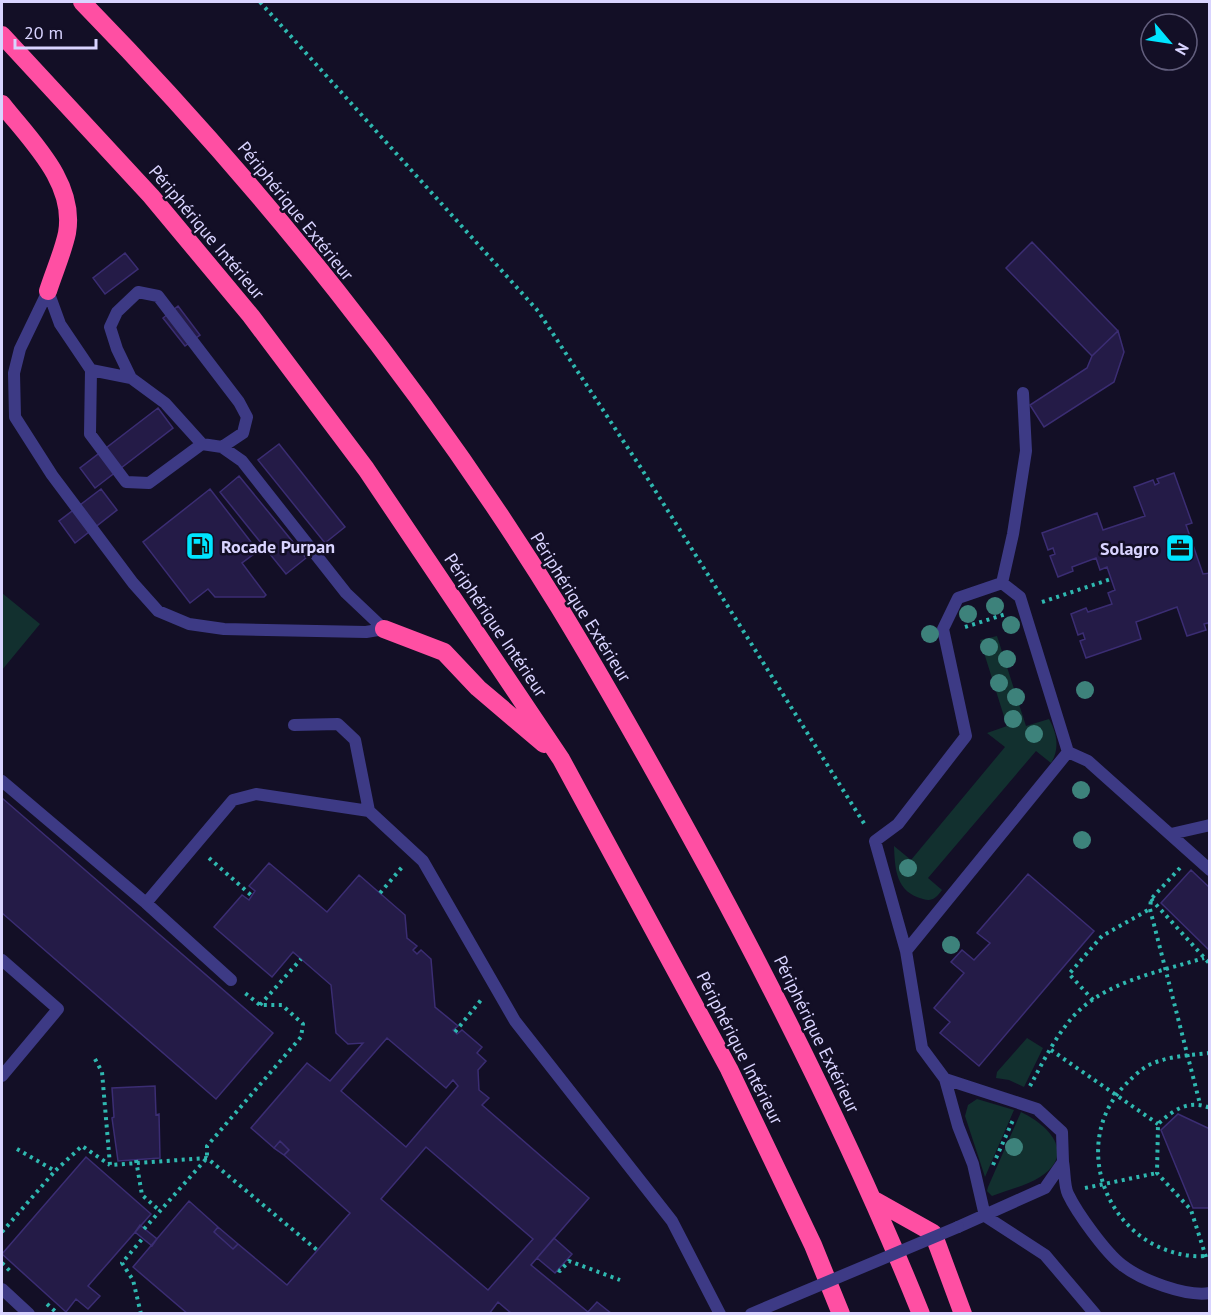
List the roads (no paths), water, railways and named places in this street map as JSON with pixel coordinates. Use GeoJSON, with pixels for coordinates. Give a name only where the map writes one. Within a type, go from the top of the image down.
{"type":"FeatureCollection","features":[{"type":"Feature","properties":{"kind":"highway","name":"Périphérique Extérieur"},"geometry":{"type":"LineString","coordinates":[[82,2],[211,139],[381,350],[456,453],[557,604],[651,764],[762,967],[876,1201],[921,1314]]}},
{"type":"Feature","properties":{"kind":"highway","name":"Périphérique Intérieur"},"geometry":{"type":"LineString","coordinates":[[2,35],[151,196],[251,316],[366,469],[561,759],[729,1069],[813,1245],[841,1314]]}},
{"type":"Feature","properties":{"kind":"highway"},"geometry":{"type":"LineString","coordinates":[[2,104],[55,171],[68,209],[67,233],[48,291]]}},
{"type":"Feature","properties":{"kind":"highway"},"geometry":{"type":"LineString","coordinates":[[384,629],[444,652],[478,688],[561,759]]}},
{"type":"Feature","properties":{"kind":"highway"},"geometry":{"type":"LineString","coordinates":[[876,1201],[933,1233],[963,1314]]}},
{"type":"Feature","properties":{"kind":"lane"},"geometry":{"type":"LineString","coordinates":[[48,291],[60,324],[91,370],[90,434],[126,482],[149,483],[202,444]]}},
{"type":"Feature","properties":{"kind":"lane"},"geometry":{"type":"LineString","coordinates":[[48,291],[20,349],[14,373],[15,417],[52,475],[133,583],[158,611],[189,624],[224,629],[366,632],[384,629]]}},
{"type":"Feature","properties":{"kind":"lane"},"geometry":{"type":"LineString","coordinates":[[131,378],[117,349],[110,327],[117,312],[138,292],[158,296],[239,402],[247,417],[243,433],[222,447]]}},
{"type":"Feature","properties":{"kind":"lane"},"geometry":{"type":"LineString","coordinates":[[91,370],[131,378],[165,403],[202,444],[222,447],[242,461],[346,593],[384,629]]}},
{"type":"Feature","properties":{"kind":"lane"},"geometry":{"type":"LineString","coordinates":[[1002,583],[1013,534],[1026,451],[1023,393]]}},
{"type":"Feature","properties":{"kind":"lane"},"geometry":{"type":"LineString","coordinates":[[1002,583],[1020,597],[1068,752],[1088,761],[1209,870]]}},
{"type":"Feature","properties":{"kind":"lane"},"geometry":{"type":"LineString","coordinates":[[1002,583],[958,598],[943,629],[966,736],[898,824],[875,841],[906,951],[922,1048],[945,1079],[958,1126],[973,1164],[985,1216],[1045,1255],[1095,1314]]}},
{"type":"Feature","properties":{"kind":"lane"},"geometry":{"type":"LineString","coordinates":[[294,725],[338,724],[355,740],[369,811]]}},
{"type":"Feature","properties":{"kind":"lane"},"geometry":{"type":"LineString","coordinates":[[906,951],[1068,752]]}},
{"type":"Feature","properties":{"kind":"lane"},"geometry":{"type":"LineString","coordinates":[[2,781],[146,903],[231,980]]}},
{"type":"Feature","properties":{"kind":"lane"},"geometry":{"type":"LineString","coordinates":[[146,903],[233,800],[256,794],[369,811],[423,861],[515,1021],[672,1221],[720,1314]]}},
{"type":"Feature","properties":{"kind":"lane"},"geometry":{"type":"LineString","coordinates":[[1171,834],[1209,825]]}},
{"type":"Feature","properties":{"kind":"lane"},"geometry":{"type":"LineString","coordinates":[[2,960],[58,1009],[2,1076]]}},
{"type":"Feature","properties":{"kind":"lane"},"geometry":{"type":"LineString","coordinates":[[945,1079],[1037,1109],[1062,1132],[1067,1192],[1086,1223],[1122,1265],[1161,1285],[1197,1295],[1209,1293]]}},
{"type":"Feature","properties":{"kind":"lane"},"geometry":{"type":"LineString","coordinates":[[752,1314],[985,1216],[1045,1188],[1063,1162]]}},
{"type":"Feature","properties":{"kind":"lane"},"geometry":{"type":"LineString","coordinates":[[2,1289],[29,1314]]}},
{"type":"Feature","properties":{"kind":"place","name":"Rocade Purpan"},"geometry":{"type":"Point","coordinates":[200,546]}},
{"type":"Feature","properties":{"kind":"place","name":"Solagro"},"geometry":{"type":"Point","coordinates":[1180,548]}}]}
